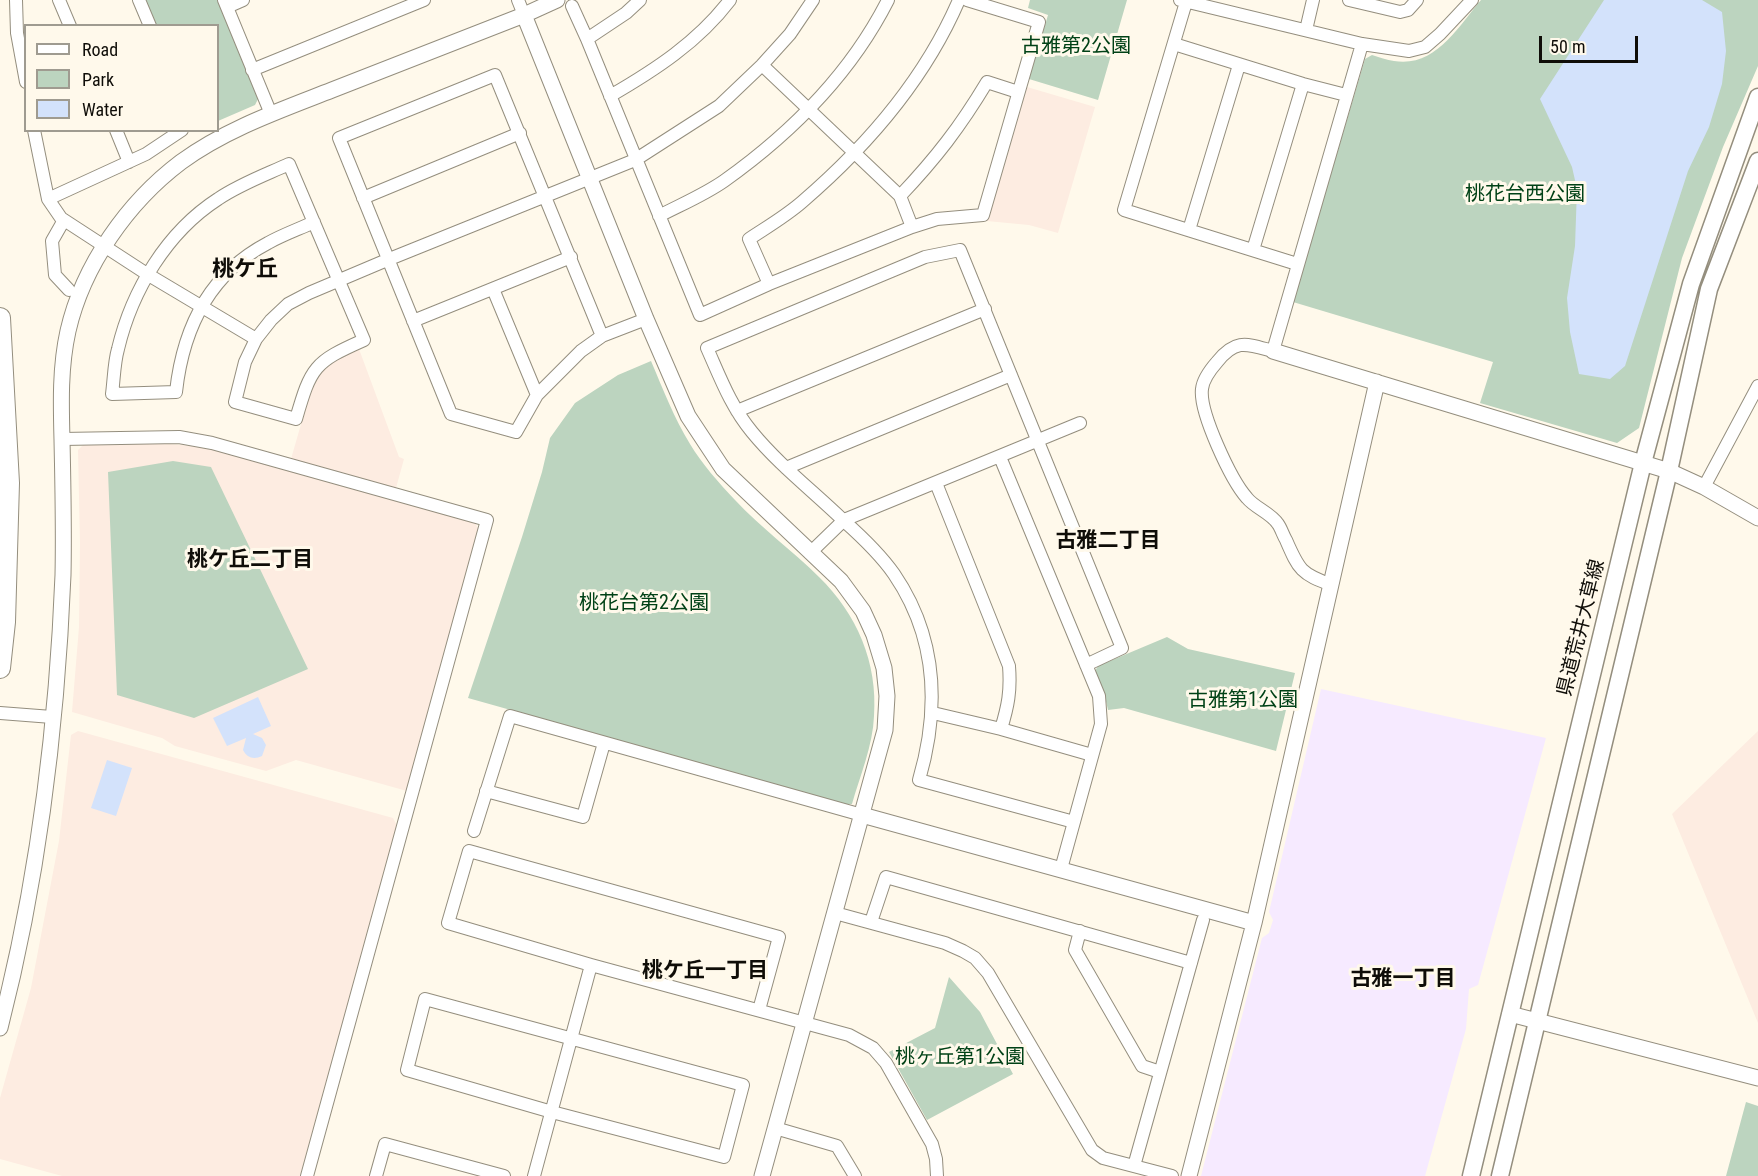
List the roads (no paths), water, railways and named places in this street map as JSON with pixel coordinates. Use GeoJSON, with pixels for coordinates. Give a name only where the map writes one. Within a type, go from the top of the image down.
{"type":"FeatureCollection","features":[{"type":"Feature","properties":{"kind":"highway"},"geometry":{"type":"LineString","coordinates":[[0,318],[9,483],[5,622],[0,668]]}},
{"type":"Feature","properties":{"kind":"main road","name":"県道荒井大草線"},"geometry":{"type":"LineString","coordinates":[[1471,1176],[1643,464],[1691,284],[1758,97]]}},
{"type":"Feature","properties":{"kind":"main road"},"geometry":{"type":"LineString","coordinates":[[1500,1176],[1669,471],[1709,289],[1758,161]]}},
{"type":"Feature","properties":{"kind":"street"},"geometry":{"type":"LineString","coordinates":[[16,0],[17,33],[24,71]]}},
{"type":"Feature","properties":{"kind":"street"},"geometry":{"type":"LineString","coordinates":[[59,0],[69,24]]}},
{"type":"Feature","properties":{"kind":"street"},"geometry":{"type":"LineString","coordinates":[[139,0],[149,24]]}},
{"type":"Feature","properties":{"kind":"street"},"geometry":{"type":"LineString","coordinates":[[243,0],[225,3],[271,114]]}},
{"type":"Feature","properties":{"kind":"street"},"geometry":{"type":"LineString","coordinates":[[252,70],[424,0]]}},
{"type":"Feature","properties":{"kind":"street"},"geometry":{"type":"LineString","coordinates":[[518,0],[646,319],[688,416],[723,469],[841,581],[862,611],[874,635],[884,669],[887,696],[885,730],[762,1176]]}},
{"type":"Feature","properties":{"kind":"street"},"geometry":{"type":"LineString","coordinates":[[0,1028],[25,915],[40,826],[60,655],[64,546],[61,377],[68,330],[82,291],[106,245],[142,197],[181,162],[219,139],[271,114],[557,0]]}},
{"type":"Feature","properties":{"kind":"street"},"geometry":{"type":"LineString","coordinates":[[587,39],[626,13],[640,0]]}},
{"type":"Feature","properties":{"kind":"street"},"geometry":{"type":"LineString","coordinates":[[610,96],[659,67],[693,40],[730,0]]}},
{"type":"Feature","properties":{"kind":"street"},"geometry":{"type":"LineString","coordinates":[[314,222],[268,242],[223,277],[201,306],[188,332],[179,362],[176,392],[112,394],[117,350],[130,310],[147,274],[176,237],[216,200],[233,189],[289,164],[314,222],[338,281],[364,340],[324,360],[313,370],[296,419],[235,402],[245,362],[256,339],[288,304],[309,293],[338,281],[387,260],[635,160],[719,106],[762,65],[790,34],[813,0]]}},
{"type":"Feature","properties":{"kind":"street"},"geometry":{"type":"LineString","coordinates":[[659,216],[722,183],[777,139],[843,70],[878,20],[888,0]]}},
{"type":"Feature","properties":{"kind":"street"},"geometry":{"type":"LineString","coordinates":[[769,284],[749,239],[801,203],[855,152],[917,76],[946,29],[958,0]]}},
{"type":"Feature","properties":{"kind":"street"},"geometry":{"type":"LineString","coordinates":[[572,6],[700,315],[769,284],[912,227],[937,219],[983,215],[1039,22],[967,0]]}},
{"type":"Feature","properties":{"kind":"street"},"geometry":{"type":"LineString","coordinates":[[1306,30],[1313,0]]}},
{"type":"Feature","properties":{"kind":"street"},"geometry":{"type":"LineString","coordinates":[[1349,0],[1400,12],[1408,10],[1417,0]]}},
{"type":"Feature","properties":{"kind":"street"},"geometry":{"type":"LineString","coordinates":[[1298,264],[1125,210],[1174,44],[1183,1],[1362,44],[1409,51],[1425,47],[1472,0]]}},
{"type":"Feature","properties":{"kind":"street"},"geometry":{"type":"LineString","coordinates":[[1174,44],[1346,95]]}},
{"type":"Feature","properties":{"kind":"street"},"geometry":{"type":"LineString","coordinates":[[1273,351],[1362,44]]}},
{"type":"Feature","properties":{"kind":"street"},"geometry":{"type":"LineString","coordinates":[[762,65],[900,196],[912,227]]}},
{"type":"Feature","properties":{"kind":"street"},"geometry":{"type":"LineString","coordinates":[[1190,230],[1239,65]]}},
{"type":"Feature","properties":{"kind":"street"},"geometry":{"type":"LineString","coordinates":[[602,336],[495,75],[339,138],[451,414],[516,432],[537,395],[581,351],[602,336],[646,319]]}},
{"type":"Feature","properties":{"kind":"street"},"geometry":{"type":"LineString","coordinates":[[900,196],[964,122],[987,82],[1018,92]]}},
{"type":"Feature","properties":{"kind":"street"},"geometry":{"type":"LineString","coordinates":[[1253,250],[1303,84]]}},
{"type":"Feature","properties":{"kind":"street"},"geometry":{"type":"LineString","coordinates":[[34,132],[48,199],[61,218],[106,245],[147,274],[256,339]]}},
{"type":"Feature","properties":{"kind":"street"},"geometry":{"type":"LineString","coordinates":[[117,132],[129,162]]}},
{"type":"Feature","properties":{"kind":"street"},"geometry":{"type":"LineString","coordinates":[[48,199],[146,154],[179,132]]}},
{"type":"Feature","properties":{"kind":"street"},"geometry":{"type":"LineString","coordinates":[[363,198],[520,133]]}},
{"type":"Feature","properties":{"kind":"street"},"geometry":{"type":"LineString","coordinates":[[64,220],[52,241],[55,275],[69,290]]}},
{"type":"Feature","properties":{"kind":"street"},"geometry":{"type":"LineString","coordinates":[[1074,822],[920,780],[930,738],[933,712],[931,675],[927,648],[908,598],[894,574],[878,554],[750,431],[726,393],[708,348],[925,257],[960,250],[1122,648],[1086,665]]}},
{"type":"Feature","properties":{"kind":"street"},"geometry":{"type":"LineString","coordinates":[[413,321],[571,257]]}},
{"type":"Feature","properties":{"kind":"street"},"geometry":{"type":"LineString","coordinates":[[493,289],[537,395]]}},
{"type":"Feature","properties":{"kind":"street"},"geometry":{"type":"LineString","coordinates":[[737,411],[985,309]]}},
{"type":"Feature","properties":{"kind":"street"},"geometry":{"type":"LineString","coordinates":[[1332,585],[1314,579],[1301,571],[1278,522],[1248,499],[1239,487],[1216,441],[1204,410],[1202,391],[1205,378],[1232,347],[1245,343],[1669,471],[1704,487],[1758,518]]}},
{"type":"Feature","properties":{"kind":"street"},"geometry":{"type":"LineString","coordinates":[[786,468],[1011,375]]}},
{"type":"Feature","properties":{"kind":"street"},"geometry":{"type":"LineString","coordinates":[[1189,1176],[1254,923],[1377,382]]}},
{"type":"Feature","properties":{"kind":"street"},"geometry":{"type":"LineString","coordinates":[[1704,487],[1758,386]]}},
{"type":"Feature","properties":{"kind":"street"},"geometry":{"type":"LineString","coordinates":[[810,553],[844,520],[1080,423]]}},
{"type":"Feature","properties":{"kind":"street"},"geometry":{"type":"LineString","coordinates":[[62,439],[178,437],[212,443],[487,520],[307,1176]]}},
{"type":"Feature","properties":{"kind":"street"},"geometry":{"type":"LineString","coordinates":[[1000,457],[1100,696],[1101,724],[1061,869]]}},
{"type":"Feature","properties":{"kind":"street"},"geometry":{"type":"LineString","coordinates":[[936,483],[1009,666],[1011,686],[1009,703],[1001,729]]}},
{"type":"Feature","properties":{"kind":"street"},"geometry":{"type":"LineString","coordinates":[[933,712],[1092,755]]}},
{"type":"Feature","properties":{"kind":"street"},"geometry":{"type":"LineString","coordinates":[[0,713],[52,717]]}},
{"type":"Feature","properties":{"kind":"street"},"geometry":{"type":"LineString","coordinates":[[474,831],[510,716],[1254,923]]}},
{"type":"Feature","properties":{"kind":"street"},"geometry":{"type":"LineString","coordinates":[[486,791],[583,817],[604,743]]}},
{"type":"Feature","properties":{"kind":"street"},"geometry":{"type":"LineString","coordinates":[[759,1010],[779,937],[469,851],[448,923],[591,964],[849,1035],[873,1048],[886,1064],[932,1144],[937,1176]]}},
{"type":"Feature","properties":{"kind":"street"},"geometry":{"type":"LineString","coordinates":[[871,922],[886,877],[1191,963]]}},
{"type":"Feature","properties":{"kind":"street"},"geometry":{"type":"LineString","coordinates":[[835,913],[945,943],[975,958],[988,973],[1092,1150],[1103,1158],[1172,1176]]}},
{"type":"Feature","properties":{"kind":"street"},"geometry":{"type":"LineString","coordinates":[[1134,1166],[1203,920]]}},
{"type":"Feature","properties":{"kind":"street"},"geometry":{"type":"LineString","coordinates":[[1080,931],[1076,950],[1142,1066],[1160,1072]]}},
{"type":"Feature","properties":{"kind":"street"},"geometry":{"type":"LineString","coordinates":[[534,1176],[591,964]]}},
{"type":"Feature","properties":{"kind":"street"},"geometry":{"type":"LineString","coordinates":[[425,999],[571,1038],[743,1084],[724,1157],[552,1112],[407,1070],[425,999]]}},
{"type":"Feature","properties":{"kind":"street"},"geometry":{"type":"LineString","coordinates":[[1510,1014],[1758,1078]]}},
{"type":"Feature","properties":{"kind":"street"},"geometry":{"type":"LineString","coordinates":[[775,1128],[837,1146],[855,1176]]}},
{"type":"Feature","properties":{"kind":"street"},"geometry":{"type":"LineString","coordinates":[[376,1176],[385,1144],[504,1176]]}},
{"type":"Feature","properties":{"kind":"water"},"geometry":{"type":"Polygon","coordinates":[[[1604,0],[1702,0],[1722,12],[1726,51],[1722,84],[1709,127],[1688,171],[1625,366],[1610,379],[1579,374],[1570,332],[1567,298],[1575,246],[1577,189],[1572,167],[1540,99],[1604,0]]]}},
{"type":"Feature","properties":{"kind":"water"},"geometry":{"type":"Polygon","coordinates":[[[258,697],[271,726],[253,734],[262,738],[266,745],[262,756],[254,758],[243,750],[246,738],[227,746],[213,718],[258,697]]]}},
{"type":"Feature","properties":{"kind":"water"},"geometry":{"type":"Polygon","coordinates":[[[107,760],[132,768],[116,816],[91,808],[107,760]]]}},
{"type":"Feature","properties":{"kind":"district","name":"桃ケ丘"},"geometry":{"type":"Point","coordinates":[245,270]}},
{"type":"Feature","properties":{"kind":"district","name":"古雅二丁目"},"geometry":{"type":"Point","coordinates":[1108,542]}},
{"type":"Feature","properties":{"kind":"district","name":"桃ケ丘二丁目"},"geometry":{"type":"Point","coordinates":[250,561]}},
{"type":"Feature","properties":{"kind":"district","name":"桃ケ丘一丁目"},"geometry":{"type":"Point","coordinates":[705,972]}},
{"type":"Feature","properties":{"kind":"district","name":"古雅一丁目"},"geometry":{"type":"Point","coordinates":[1403,980]}},
{"type":"Feature","properties":{"kind":"park label","name":"古雅第2公園"},"geometry":{"type":"Point","coordinates":[1076,47]}},
{"type":"Feature","properties":{"kind":"park label","name":"桃花台西公園"},"geometry":{"type":"Point","coordinates":[1525,195]}},
{"type":"Feature","properties":{"kind":"park label","name":"桃花台第2公園"},"geometry":{"type":"Point","coordinates":[644,604]}},
{"type":"Feature","properties":{"kind":"park label","name":"古雅第1公園"},"geometry":{"type":"Point","coordinates":[1243,701]}},
{"type":"Feature","properties":{"kind":"park label","name":"桃ヶ丘第1公園"},"geometry":{"type":"Point","coordinates":[960,1058]}}]}
